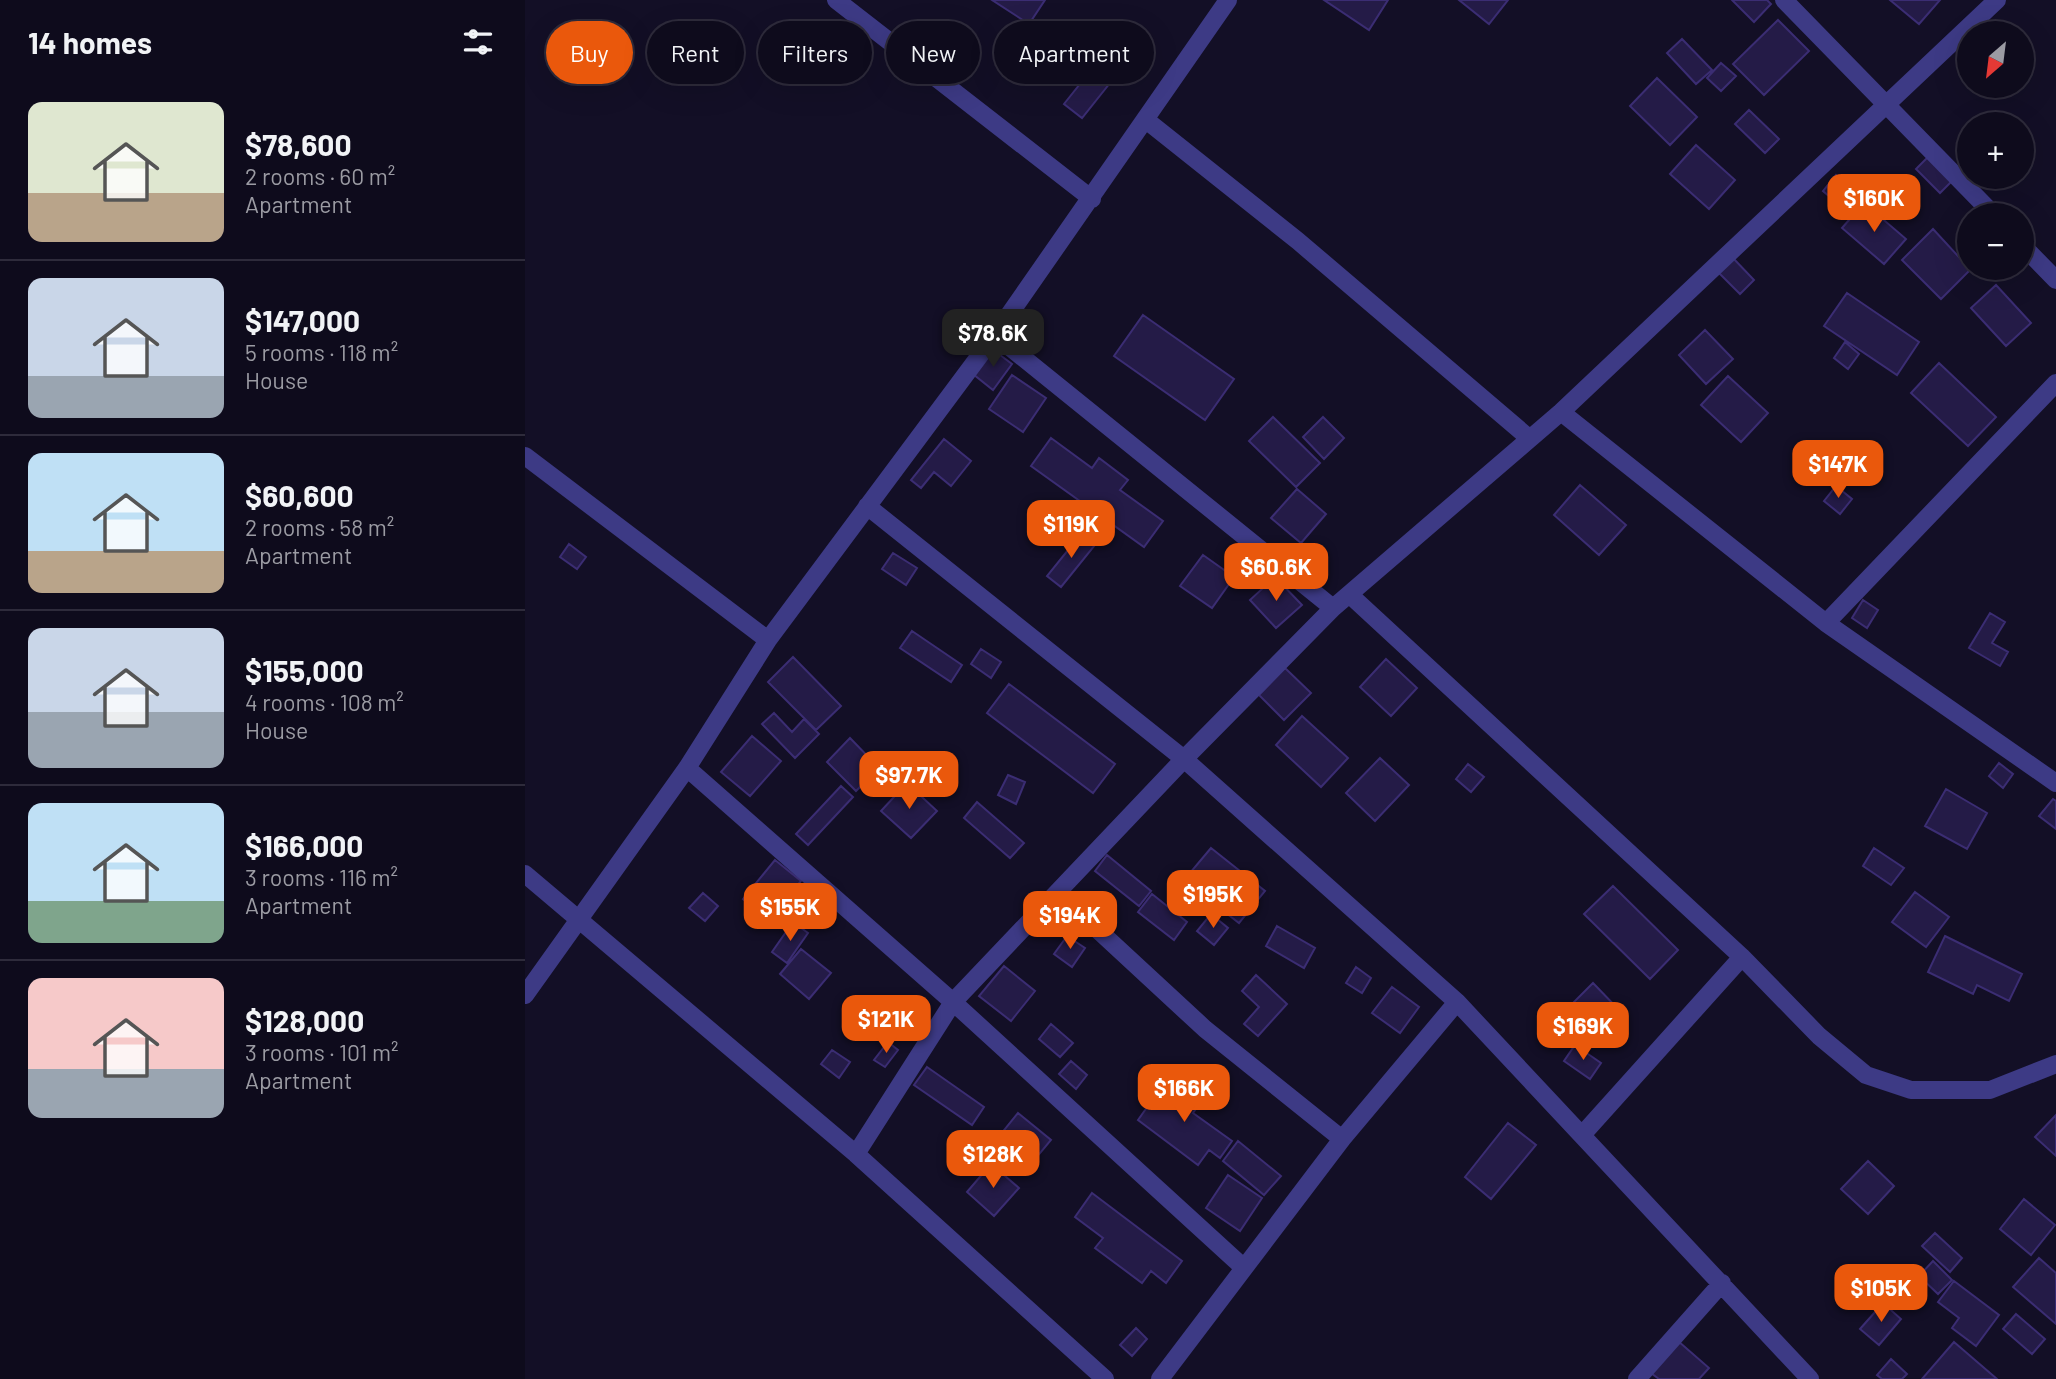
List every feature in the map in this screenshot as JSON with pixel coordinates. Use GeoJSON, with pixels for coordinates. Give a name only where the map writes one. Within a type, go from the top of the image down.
{"type":"FeatureCollection","features":[{"type":"Feature","properties":{"kind":"street"},"geometry":{"type":"LineString","coordinates":[[836,0],[1092,199]]}},
{"type":"Feature","properties":{"kind":"street"},"geometry":{"type":"LineString","coordinates":[[525,995],[687,768],[768,640],[995,335],[1228,0]]}},
{"type":"Feature","properties":{"kind":"street"},"geometry":{"type":"LineString","coordinates":[[1784,0],[1982,203]]}},
{"type":"Feature","properties":{"kind":"street"},"geometry":{"type":"LineString","coordinates":[[856,1154],[953,1002],[1184,758],[1333,608],[1561,412],[1997,0]]}},
{"type":"Feature","properties":{"kind":"street"},"geometry":{"type":"LineString","coordinates":[[1146,120],[1298,241],[1529,438]]}},
{"type":"Feature","properties":{"kind":"street"},"geometry":{"type":"LineString","coordinates":[[2034,257],[2056,280]]}},
{"type":"Feature","properties":{"kind":"street"},"geometry":{"type":"LineString","coordinates":[[995,335],[1333,608]]}},
{"type":"Feature","properties":{"kind":"street"},"geometry":{"type":"LineString","coordinates":[[1826,623],[2056,383]]}},
{"type":"Feature","properties":{"kind":"street"},"geometry":{"type":"LineString","coordinates":[[1561,412],[1826,623],[2056,783]]}},
{"type":"Feature","properties":{"kind":"street"},"geometry":{"type":"LineString","coordinates":[[525,456],[768,640]]}},
{"type":"Feature","properties":{"kind":"street"},"geometry":{"type":"LineString","coordinates":[[867,506],[1184,758],[1457,1002],[1810,1379]]}},
{"type":"Feature","properties":{"kind":"street"},"geometry":{"type":"LineString","coordinates":[[1350,595],[1742,957],[1819,1036],[1866,1075],[1911,1090],[1990,1090],[2056,1065]]}},
{"type":"Feature","properties":{"kind":"street"},"geometry":{"type":"LineString","coordinates":[[687,768],[953,1002],[1244,1268]]}},
{"type":"Feature","properties":{"kind":"street"},"geometry":{"type":"LineString","coordinates":[[525,874],[856,1154],[1105,1379]]}},
{"type":"Feature","properties":{"kind":"street"},"geometry":{"type":"LineString","coordinates":[[1058,893],[1205,1029],[1342,1139]]}},
{"type":"Feature","properties":{"kind":"street"},"geometry":{"type":"LineString","coordinates":[[1582,1135],[1742,957]]}},
{"type":"Feature","properties":{"kind":"street"},"geometry":{"type":"LineString","coordinates":[[1160,1379],[1342,1139],[1457,1002]]}},
{"type":"Feature","properties":{"kind":"street"},"geometry":{"type":"LineString","coordinates":[[1637,1379],[1722,1283]]}},
{"type":"Feature","properties":{"kind":"building"},"geometry":{"type":"Polygon","coordinates":[[[992,0],[1045,0],[1031,21],[1024,21],[992,0]]]}},
{"type":"Feature","properties":{"kind":"building"},"geometry":{"type":"Polygon","coordinates":[[[1324,0],[1388,0],[1369,30],[1324,0]]]}},
{"type":"Feature","properties":{"kind":"building"},"geometry":{"type":"Polygon","coordinates":[[[1459,0],[1508,0],[1489,24],[1459,0]]]}},
{"type":"Feature","properties":{"kind":"building"},"geometry":{"type":"Polygon","coordinates":[[[1732,0],[1767,0],[1771,4],[1754,22],[1732,0]]]}},
{"type":"Feature","properties":{"kind":"building"},"geometry":{"type":"Polygon","coordinates":[[[1890,0],[1940,0],[1919,24],[1890,0]]]}},
{"type":"Feature","properties":{"kind":"building"},"geometry":{"type":"Polygon","coordinates":[[[1778,20],[1809,51],[1764,95],[1733,64],[1778,20]]]}},
{"type":"Feature","properties":{"kind":"building"},"geometry":{"type":"Polygon","coordinates":[[[1682,39],[1712,70],[1696,84],[1667,53],[1682,39]]]}},
{"type":"Feature","properties":{"kind":"building"},"geometry":{"type":"Polygon","coordinates":[[[1721,63],[1736,76],[1721,91],[1707,78],[1721,63]]]}},
{"type":"Feature","properties":{"kind":"building"},"geometry":{"type":"Polygon","coordinates":[[[1657,78],[1697,117],[1670,145],[1630,106],[1657,78]]]}},
{"type":"Feature","properties":{"kind":"building"},"geometry":{"type":"Polygon","coordinates":[[[1080,84],[1109,84],[1082,118],[1064,104],[1080,84]]]}},
{"type":"Feature","properties":{"kind":"building"},"geometry":{"type":"Polygon","coordinates":[[[1749,110],[1779,139],[1765,153],[1735,124],[1749,110]]]}},
{"type":"Feature","properties":{"kind":"building"},"geometry":{"type":"Polygon","coordinates":[[[1696,145],[1735,180],[1709,209],[1670,174],[1696,145]]]}},
{"type":"Feature","properties":{"kind":"building"},"geometry":{"type":"Polygon","coordinates":[[[1928,157],[1952,181],[1940,193],[1916,169],[1928,157]]]}},
{"type":"Feature","properties":{"kind":"building"},"geometry":{"type":"Polygon","coordinates":[[[1836,175],[1862,197],[1849,213],[1823,191],[1836,175]]]}},
{"type":"Feature","properties":{"kind":"building"},"geometry":{"type":"Polygon","coordinates":[[[1864,203],[1906,239],[1884,264],[1842,228],[1864,203]]]}},
{"type":"Feature","properties":{"kind":"building"},"geometry":{"type":"Polygon","coordinates":[[[1933,229],[1957,255],[1957,280],[1960,280],[1941,299],[1902,260],[1933,229]]]}},
{"type":"Feature","properties":{"kind":"building"},"geometry":{"type":"Polygon","coordinates":[[[1732,257],[1754,280],[1740,294],[1717,271],[1732,257]]]}},
{"type":"Feature","properties":{"kind":"building"},"geometry":{"type":"Polygon","coordinates":[[[1996,285],[2031,323],[2006,346],[1971,308],[1996,285]]]}},
{"type":"Feature","properties":{"kind":"building"},"geometry":{"type":"Polygon","coordinates":[[[1847,293],[1919,342],[1897,375],[1824,326],[1847,293]]]}},
{"type":"Feature","properties":{"kind":"building"},"geometry":{"type":"Polygon","coordinates":[[[1143,315],[1234,379],[1205,420],[1114,356],[1143,315]]]}},
{"type":"Feature","properties":{"kind":"building"},"geometry":{"type":"Polygon","coordinates":[[[1705,330],[1733,359],[1706,384],[1679,355],[1705,330]]]}},
{"type":"Feature","properties":{"kind":"building"},"geometry":{"type":"Polygon","coordinates":[[[1845,342],[1859,354],[1848,369],[1834,358],[1845,342]]]}},
{"type":"Feature","properties":{"kind":"building"},"geometry":{"type":"Polygon","coordinates":[[[992,349],[1012,364],[993,390],[973,374],[992,349]]]}},
{"type":"Feature","properties":{"kind":"building"},"geometry":{"type":"Polygon","coordinates":[[[1939,363],[1996,417],[1968,446],[1911,393],[1939,363]]]}},
{"type":"Feature","properties":{"kind":"building"},"geometry":{"type":"Polygon","coordinates":[[[1012,375],[1046,398],[1023,432],[989,409],[1012,375]]]}},
{"type":"Feature","properties":{"kind":"building"},"geometry":{"type":"Polygon","coordinates":[[[1728,376],[1768,413],[1741,442],[1701,405],[1728,376]]]}},
{"type":"Feature","properties":{"kind":"building"},"geometry":{"type":"Polygon","coordinates":[[[1273,417],[1320,463],[1296,487],[1249,441],[1273,417]]]}},
{"type":"Feature","properties":{"kind":"building"},"geometry":{"type":"Polygon","coordinates":[[[1323,417],[1344,438],[1324,459],[1303,437],[1323,417]]]}},
{"type":"Feature","properties":{"kind":"building"},"geometry":{"type":"Polygon","coordinates":[[[1051,438],[1092,468],[1099,458],[1128,480],[1120,490],[1163,521],[1144,547],[1031,466],[1051,438]]]}},
{"type":"Feature","properties":{"kind":"building"},"geometry":{"type":"Polygon","coordinates":[[[944,439],[971,461],[951,486],[934,472],[921,488],[911,480],[944,439]]]}},
{"type":"Feature","properties":{"kind":"building"},"geometry":{"type":"Polygon","coordinates":[[[1809,451],[1834,468],[1823,483],[1799,467],[1809,451]]]}},
{"type":"Feature","properties":{"kind":"building"},"geometry":{"type":"Polygon","coordinates":[[[1580,485],[1626,525],[1599,555],[1554,515],[1580,485]]]}},
{"type":"Feature","properties":{"kind":"building"},"geometry":{"type":"Polygon","coordinates":[[[1836,486],[1852,499],[1840,514],[1824,501],[1836,486]]]}},
{"type":"Feature","properties":{"kind":"building"},"geometry":{"type":"Polygon","coordinates":[[[1297,489],[1326,514],[1301,543],[1271,518],[1297,489]]]}},
{"type":"Feature","properties":{"kind":"building"},"geometry":{"type":"Polygon","coordinates":[[[1081,534],[1095,545],[1061,587],[1047,576],[1081,534]]]}},
{"type":"Feature","properties":{"kind":"building"},"geometry":{"type":"Polygon","coordinates":[[[569,544],[586,557],[577,569],[560,557],[569,544]]]}},
{"type":"Feature","properties":{"kind":"building"},"geometry":{"type":"Polygon","coordinates":[[[893,553],[917,568],[906,585],[882,569],[893,553]]]}},
{"type":"Feature","properties":{"kind":"building"},"geometry":{"type":"Polygon","coordinates":[[[1203,555],[1234,577],[1212,608],[1180,586],[1203,555]]]}},
{"type":"Feature","properties":{"kind":"building"},"geometry":{"type":"Polygon","coordinates":[[[1275,577],[1302,605],[1276,628],[1250,600],[1275,577]]]}},
{"type":"Feature","properties":{"kind":"building"},"geometry":{"type":"Polygon","coordinates":[[[1863,600],[1878,610],[1867,628],[1852,618],[1863,600]]]}},
{"type":"Feature","properties":{"kind":"building"},"geometry":{"type":"Polygon","coordinates":[[[1990,613],[2005,622],[1992,643],[2008,652],[2000,666],[1969,648],[1990,613]]]}},
{"type":"Feature","properties":{"kind":"building"},"geometry":{"type":"Polygon","coordinates":[[[912,631],[962,665],[951,682],[900,648],[912,631]]]}},
{"type":"Feature","properties":{"kind":"building"},"geometry":{"type":"Polygon","coordinates":[[[981,649],[1001,662],[991,678],[971,664],[981,649]]]}},
{"type":"Feature","properties":{"kind":"building"},"geometry":{"type":"Polygon","coordinates":[[[793,657],[841,706],[816,730],[768,682],[793,657]]]}},
{"type":"Feature","properties":{"kind":"building"},"geometry":{"type":"Polygon","coordinates":[[[1386,659],[1417,688],[1391,716],[1360,687],[1386,659]]]}},
{"type":"Feature","properties":{"kind":"building"},"geometry":{"type":"Polygon","coordinates":[[[1285,668],[1311,693],[1284,720],[1259,695],[1285,668]]]}},
{"type":"Feature","properties":{"kind":"building"},"geometry":{"type":"Polygon","coordinates":[[[1009,684],[1115,764],[1093,793],[987,713],[1009,684]]]}},
{"type":"Feature","properties":{"kind":"building"},"geometry":{"type":"Polygon","coordinates":[[[774,713],[792,732],[804,719],[819,734],[795,758],[762,724],[774,713]]]}},
{"type":"Feature","properties":{"kind":"building"},"geometry":{"type":"Polygon","coordinates":[[[1302,716],[1348,758],[1321,787],[1276,745],[1302,716]]]}},
{"type":"Feature","properties":{"kind":"building"},"geometry":{"type":"Polygon","coordinates":[[[752,736],[781,761],[750,796],[721,772],[752,736]]]}},
{"type":"Feature","properties":{"kind":"building"},"geometry":{"type":"Polygon","coordinates":[[[850,738],[879,768],[856,791],[827,762],[850,738]]]}},
{"type":"Feature","properties":{"kind":"building"},"geometry":{"type":"Polygon","coordinates":[[[1380,758],[1409,785],[1375,821],[1346,793],[1380,758]]]}},
{"type":"Feature","properties":{"kind":"building"},"geometry":{"type":"Polygon","coordinates":[[[1999,763],[2013,774],[2003,788],[1989,776],[1999,763]]]}},
{"type":"Feature","properties":{"kind":"building"},"geometry":{"type":"Polygon","coordinates":[[[1468,764],[1484,777],[1471,792],[1456,779],[1468,764]]]}},
{"type":"Feature","properties":{"kind":"building"},"geometry":{"type":"Polygon","coordinates":[[[1008,775],[1025,782],[1016,804],[998,795],[1008,775]]]}},
{"type":"Feature","properties":{"kind":"building"},"geometry":{"type":"Polygon","coordinates":[[[907,783],[937,811],[911,838],[881,811],[907,783]]]}},
{"type":"Feature","properties":{"kind":"building"},"geometry":{"type":"Polygon","coordinates":[[[841,786],[853,797],[808,845],[796,834],[841,786]]]}},
{"type":"Feature","properties":{"kind":"building"},"geometry":{"type":"Polygon","coordinates":[[[1946,789],[1987,813],[1967,849],[1925,826],[1946,789]]]}},
{"type":"Feature","properties":{"kind":"building"},"geometry":{"type":"Polygon","coordinates":[[[2053,799],[2056,801],[2056,829],[2039,816],[2053,799]]]}},
{"type":"Feature","properties":{"kind":"building"},"geometry":{"type":"Polygon","coordinates":[[[977,802],[1024,843],[1010,858],[964,818],[977,802]]]}},
{"type":"Feature","properties":{"kind":"building"},"geometry":{"type":"Polygon","coordinates":[[[1211,848],[1265,891],[1239,923],[1184,880],[1211,848]]]}},
{"type":"Feature","properties":{"kind":"building"},"geometry":{"type":"Polygon","coordinates":[[[1874,848],[1904,868],[1891,885],[1863,866],[1874,848]]]}},
{"type":"Feature","properties":{"kind":"building"},"geometry":{"type":"Polygon","coordinates":[[[1107,855],[1151,891],[1139,906],[1095,871],[1107,855]]]}},
{"type":"Feature","properties":{"kind":"building"},"geometry":{"type":"Polygon","coordinates":[[[775,860],[801,881],[768,920],[743,899],[775,860]]]}},
{"type":"Feature","properties":{"kind":"building"},"geometry":{"type":"Polygon","coordinates":[[[1613,886],[1678,950],[1650,979],[1584,914],[1613,886]]]}},
{"type":"Feature","properties":{"kind":"building"},"geometry":{"type":"Polygon","coordinates":[[[1915,892],[1949,917],[1926,947],[1892,922],[1915,892]]]}},
{"type":"Feature","properties":{"kind":"building"},"geometry":{"type":"Polygon","coordinates":[[[703,893],[718,906],[705,921],[689,908],[703,893]]]}},
{"type":"Feature","properties":{"kind":"building"},"geometry":{"type":"Polygon","coordinates":[[[1152,894],[1187,922],[1174,940],[1138,912],[1152,894]]]}},
{"type":"Feature","properties":{"kind":"building"},"geometry":{"type":"Polygon","coordinates":[[[1211,914],[1228,928],[1214,945],[1197,931],[1211,914]]]}},
{"type":"Feature","properties":{"kind":"building"},"geometry":{"type":"Polygon","coordinates":[[[793,922],[808,933],[787,963],[772,952],[793,922]]]}},
{"type":"Feature","properties":{"kind":"building"},"geometry":{"type":"Polygon","coordinates":[[[1277,926],[1315,948],[1304,968],[1266,946],[1277,926]]]}},
{"type":"Feature","properties":{"kind":"building"},"geometry":{"type":"Polygon","coordinates":[[[1067,936],[1085,948],[1072,967],[1054,954],[1067,936]]]}},
{"type":"Feature","properties":{"kind":"building"},"geometry":{"type":"Polygon","coordinates":[[[1945,936],[2022,974],[2009,1001],[1977,985],[1973,994],[1928,972],[1945,936]]]}},
{"type":"Feature","properties":{"kind":"building"},"geometry":{"type":"Polygon","coordinates":[[[801,949],[831,973],[809,999],[780,974],[801,949]]]}},
{"type":"Feature","properties":{"kind":"building"},"geometry":{"type":"Polygon","coordinates":[[[1004,966],[1035,991],[1011,1021],[979,996],[1004,966]]]}},
{"type":"Feature","properties":{"kind":"building"},"geometry":{"type":"Polygon","coordinates":[[[1356,967],[1371,978],[1362,993],[1346,983],[1356,967]]]}},
{"type":"Feature","properties":{"kind":"building"},"geometry":{"type":"Polygon","coordinates":[[[1256,975],[1287,1004],[1258,1036],[1244,1024],[1259,1007],[1242,991],[1256,975]]]}},
{"type":"Feature","properties":{"kind":"building"},"geometry":{"type":"Polygon","coordinates":[[[1593,983],[1620,1011],[1591,1040],[1564,1012],[1593,983]]]}},
{"type":"Feature","properties":{"kind":"building"},"geometry":{"type":"Polygon","coordinates":[[[1392,987],[1419,1007],[1400,1033],[1372,1013],[1392,987]]]}},
{"type":"Feature","properties":{"kind":"building"},"geometry":{"type":"Polygon","coordinates":[[[1051,1024],[1073,1043],[1060,1057],[1039,1039],[1051,1024]]]}},
{"type":"Feature","properties":{"kind":"building"},"geometry":{"type":"Polygon","coordinates":[[[888,1042],[898,1050],[885,1067],[874,1060],[888,1042]]]}},
{"type":"Feature","properties":{"kind":"building"},"geometry":{"type":"Polygon","coordinates":[[[1575,1045],[1601,1063],[1590,1079],[1564,1061],[1575,1045]]]}},
{"type":"Feature","properties":{"kind":"building"},"geometry":{"type":"Polygon","coordinates":[[[832,1050],[850,1062],[839,1078],[821,1064],[832,1050]]]}},
{"type":"Feature","properties":{"kind":"building"},"geometry":{"type":"Polygon","coordinates":[[[1071,1061],[1087,1075],[1076,1089],[1059,1074],[1071,1061]]]}},
{"type":"Feature","properties":{"kind":"building"},"geometry":{"type":"Polygon","coordinates":[[[927,1067],[984,1107],[972,1125],[914,1085],[927,1067]]]}},
{"type":"Feature","properties":{"kind":"building"},"geometry":{"type":"Polygon","coordinates":[[[1199,1083],[1209,1091],[1193,1113],[1232,1141],[1220,1158],[1209,1150],[1198,1165],[1138,1120],[1163,1085],[1185,1101],[1199,1083]]]}},
{"type":"Feature","properties":{"kind":"building"},"geometry":{"type":"Polygon","coordinates":[[[1018,1113],[1051,1140],[1025,1171],[992,1145],[1018,1113]]]}},
{"type":"Feature","properties":{"kind":"building"},"geometry":{"type":"Polygon","coordinates":[[[2056,1115],[2056,1156],[2035,1137],[2056,1115]]]}},
{"type":"Feature","properties":{"kind":"building"},"geometry":{"type":"Polygon","coordinates":[[[1508,1123],[1536,1145],[1491,1199],[1465,1177],[1508,1123]]]}},
{"type":"Feature","properties":{"kind":"building"},"geometry":{"type":"Polygon","coordinates":[[[1238,1141],[1281,1176],[1264,1195],[1223,1161],[1238,1141]]]}},
{"type":"Feature","properties":{"kind":"building"},"geometry":{"type":"Polygon","coordinates":[[[1868,1161],[1894,1186],[1868,1214],[1841,1189],[1868,1161]]]}},
{"type":"Feature","properties":{"kind":"building"},"geometry":{"type":"Polygon","coordinates":[[[991,1164],[1019,1188],[994,1216],[967,1192],[991,1164]]]}},
{"type":"Feature","properties":{"kind":"building"},"geometry":{"type":"Polygon","coordinates":[[[1228,1175],[1262,1198],[1240,1231],[1206,1208],[1228,1175]]]}},
{"type":"Feature","properties":{"kind":"building"},"geometry":{"type":"Polygon","coordinates":[[[1092,1193],[1182,1261],[1166,1283],[1151,1271],[1142,1283],[1095,1248],[1103,1238],[1075,1217],[1092,1193]]]}},
{"type":"Feature","properties":{"kind":"building"},"geometry":{"type":"Polygon","coordinates":[[[2024,1199],[2055,1225],[2031,1255],[2000,1229],[2024,1199]]]}},
{"type":"Feature","properties":{"kind":"building"},"geometry":{"type":"Polygon","coordinates":[[[1935,1233],[1962,1258],[1950,1272],[1922,1246],[1935,1233]]]}},
{"type":"Feature","properties":{"kind":"building"},"geometry":{"type":"Polygon","coordinates":[[[2039,1258],[2056,1273],[2056,1324],[2013,1287],[2039,1258]]]}},
{"type":"Feature","properties":{"kind":"building"},"geometry":{"type":"Polygon","coordinates":[[[1933,1261],[1952,1280],[1938,1294],[1919,1276],[1933,1261]]]}},
{"type":"Feature","properties":{"kind":"building"},"geometry":{"type":"Polygon","coordinates":[[[1954,1281],[1999,1315],[1976,1346],[1952,1328],[1959,1318],[1938,1302],[1954,1281]]]}},
{"type":"Feature","properties":{"kind":"building"},"geometry":{"type":"Polygon","coordinates":[[[1883,1303],[1901,1319],[1879,1345],[1860,1329],[1883,1303]]]}},
{"type":"Feature","properties":{"kind":"building"},"geometry":{"type":"Polygon","coordinates":[[[2016,1314],[2045,1339],[2032,1354],[2003,1329],[2016,1314]]]}},
{"type":"Feature","properties":{"kind":"building"},"geometry":{"type":"Polygon","coordinates":[[[1136,1328],[1147,1339],[1132,1356],[1120,1345],[1136,1328]]]}},
{"type":"Feature","properties":{"kind":"building"},"geometry":{"type":"Polygon","coordinates":[[[1678,1341],[1709,1368],[1699,1379],[1659,1379],[1651,1373],[1678,1341]]]}},
{"type":"Feature","properties":{"kind":"building"},"geometry":{"type":"Polygon","coordinates":[[[1954,1342],[1997,1379],[1922,1379],[1954,1342]]]}},
{"type":"Feature","properties":{"kind":"building"},"geometry":{"type":"Polygon","coordinates":[[[1891,1359],[1907,1374],[1902,1379],[1882,1379],[1877,1375],[1891,1359]]]}}]}
